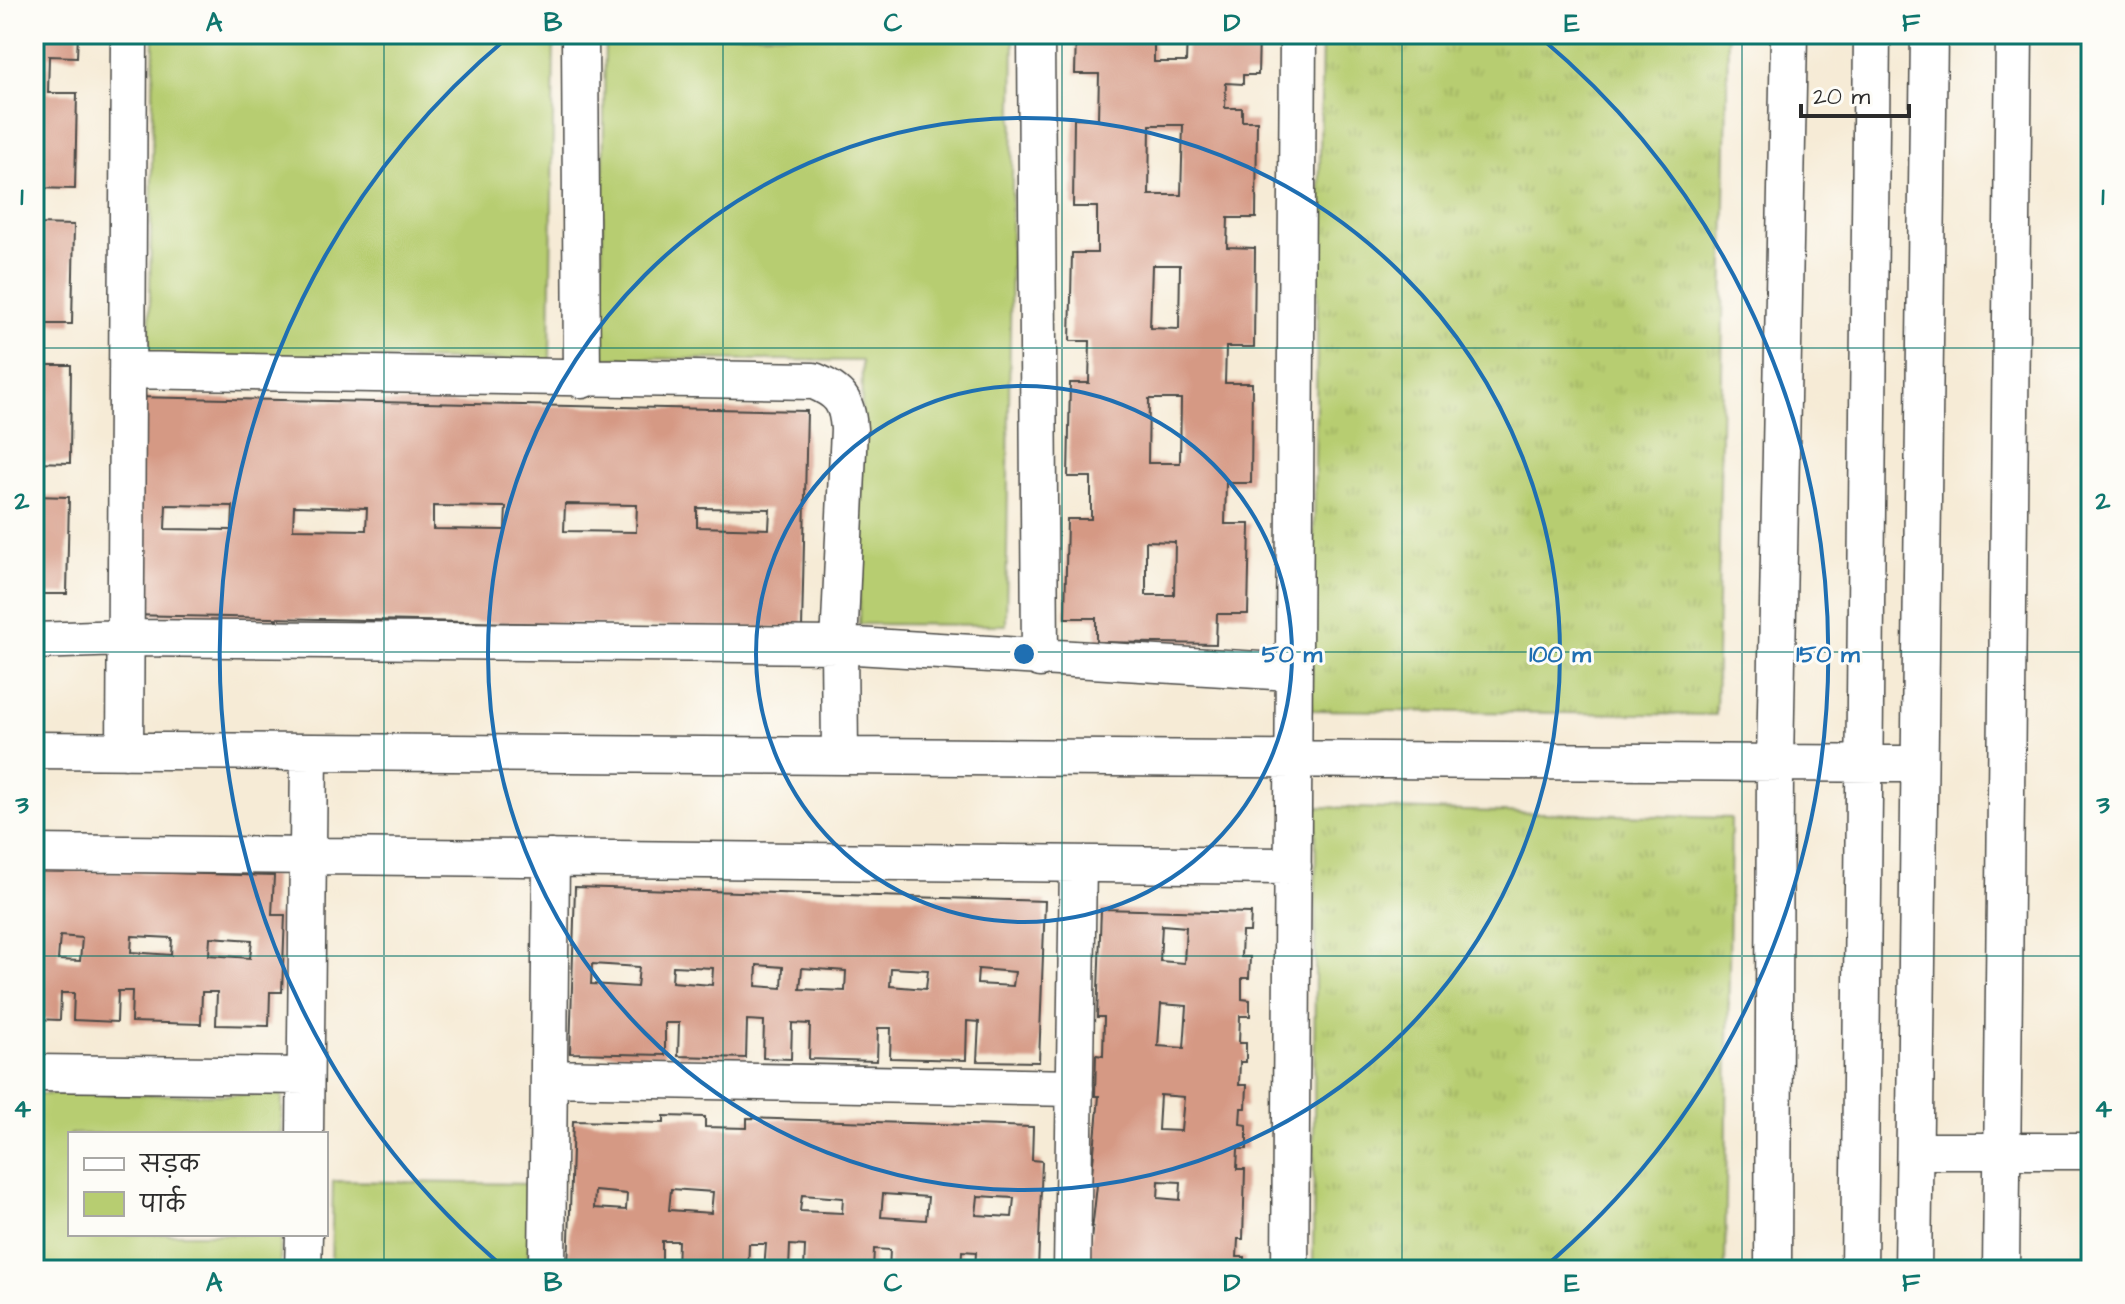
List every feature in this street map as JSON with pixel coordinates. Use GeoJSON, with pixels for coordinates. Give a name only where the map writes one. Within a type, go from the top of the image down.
{"type":"FeatureCollection","features":[{"type":"Feature","properties":{"kind":"street"},"geometry":{"type":"LineString","coordinates":[[125,751],[129,34]]}},
{"type":"Feature","properties":{"kind":"street"},"geometry":{"type":"LineString","coordinates":[[580,34],[582,380]]}},
{"type":"Feature","properties":{"kind":"street"},"geometry":{"type":"LineString","coordinates":[[1036,34],[1040,659]]}},
{"type":"Feature","properties":{"kind":"street"},"geometry":{"type":"LineString","coordinates":[[1290,1270],[1298,34]]}},
{"type":"Feature","properties":{"kind":"street"},"geometry":{"type":"LineString","coordinates":[[1773,1270],[1775,763],[1789,34]]}},
{"type":"Feature","properties":{"kind":"street"},"geometry":{"type":"LineString","coordinates":[[1859,1270],[1872,34]]}},
{"type":"Feature","properties":{"kind":"street"},"geometry":{"type":"LineString","coordinates":[[1913,1270],[1929,34]]}},
{"type":"Feature","properties":{"kind":"street"},"geometry":{"type":"LineString","coordinates":[[2001,1270],[2014,34]]}},
{"type":"Feature","properties":{"kind":"street"},"geometry":{"type":"LineString","coordinates":[[127,370],[582,380],[814,381],[835,390],[847,405],[849,429],[839,645],[840,756]]}},
{"type":"Feature","properties":{"kind":"street"},"geometry":{"type":"LineString","coordinates":[[34,641],[125,638],[839,645],[1292,672]]}},
{"type":"Feature","properties":{"kind":"street"},"geometry":{"type":"LineString","coordinates":[[34,750],[1919,764]]}},
{"type":"Feature","properties":{"kind":"street"},"geometry":{"type":"LineString","coordinates":[[305,1132],[309,752]]}},
{"type":"Feature","properties":{"kind":"street"},"geometry":{"type":"LineString","coordinates":[[34,853],[1293,866]]}},
{"type":"Feature","properties":{"kind":"street"},"geometry":{"type":"LineString","coordinates":[[547,1270],[551,858]]}},
{"type":"Feature","properties":{"kind":"street"},"geometry":{"type":"LineString","coordinates":[[1072,1270],[1078,864]]}},
{"type":"Feature","properties":{"kind":"street"},"geometry":{"type":"LineString","coordinates":[[34,1073],[305,1076]]}},
{"type":"Feature","properties":{"kind":"street"},"geometry":{"type":"LineString","coordinates":[[549,1078],[1075,1088]]}},
{"type":"Feature","properties":{"kind":"street"},"geometry":{"type":"LineString","coordinates":[[1915,1151],[2091,1151]]}},
{"type":"Feature","properties":{"kind":"street"},"geometry":{"type":"LineString","coordinates":[[303,1270],[304,1236]]}},
{"type":"Feature","properties":{"kind":"green space"},"geometry":{"type":"Polygon","coordinates":[[[154,34],[554,34],[550,361],[149,357],[154,34]]]}},
{"type":"Feature","properties":{"kind":"green space"},"geometry":{"type":"Polygon","coordinates":[[[605,34],[1014,34],[1006,625],[859,624],[862,361],[601,358],[605,34]]]}},
{"type":"Feature","properties":{"kind":"green space"},"geometry":{"type":"Polygon","coordinates":[[[1322,34],[1728,34],[1716,715],[1311,710],[1322,34]]]}},
{"type":"Feature","properties":{"kind":"green space"},"geometry":{"type":"Polygon","coordinates":[[[1316,807],[1731,818],[1725,1270],[1313,1270],[1316,807]]]}},
{"type":"Feature","properties":{"kind":"green space"},"geometry":{"type":"Polygon","coordinates":[[[34,1094],[282,1095],[282,1132],[68,1132],[68,1236],[281,1236],[280,1270],[34,1270],[34,1094]]]}},
{"type":"Feature","properties":{"kind":"green space"},"geometry":{"type":"Polygon","coordinates":[[[333,1181],[530,1184],[528,1270],[331,1270],[333,1181]]]}},
{"type":"Feature","properties":{"kind":"building"},"geometry":{"type":"Polygon","coordinates":[[[34,34],[78,34],[77,57],[49,56],[48,93],[77,93],[75,189],[34,188],[34,34]]]}},
{"type":"Feature","properties":{"kind":"building"},"geometry":{"type":"Polygon","coordinates":[[[1076,34],[1154,34],[1154,62],[1186,62],[1187,34],[1259,34],[1258,75],[1243,75],[1243,84],[1226,83],[1225,108],[1242,108],[1242,121],[1257,121],[1256,218],[1228,218],[1227,247],[1255,248],[1254,347],[1226,347],[1225,383],[1252,383],[1251,483],[1226,483],[1225,524],[1250,524],[1248,614],[1217,614],[1216,644],[1096,642],[1096,618],[1065,618],[1067,519],[1091,519],[1091,477],[1068,477],[1070,383],[1089,383],[1090,341],[1070,341],[1072,253],[1097,253],[1097,207],[1073,207],[1074,118],[1098,119],[1099,74],[1075,74],[1076,34]],[[1150,125],[1149,195],[1181,195],[1183,125],[1150,125]],[[1152,265],[1150,328],[1179,329],[1180,265],[1152,265]],[[1149,399],[1148,463],[1180,463],[1181,399],[1149,399]],[[1146,541],[1146,595],[1174,595],[1175,542],[1146,541]]]}},
{"type":"Feature","properties":{"kind":"building"},"geometry":{"type":"Polygon","coordinates":[[[34,224],[74,225],[72,324],[41,324],[40,365],[71,365],[70,463],[34,462],[34,224]]]}},
{"type":"Feature","properties":{"kind":"building"},"geometry":{"type":"Polygon","coordinates":[[[133,397],[807,411],[802,629],[128,615],[133,397]],[[565,504],[564,531],[636,532],[637,505],[565,504]],[[166,505],[165,529],[232,530],[233,506],[166,505]],[[294,506],[293,529],[366,530],[367,508],[294,506]],[[433,506],[433,529],[505,530],[506,507],[433,506]],[[697,508],[697,527],[769,529],[770,509],[697,508]]]}},
{"type":"Feature","properties":{"kind":"building"},"geometry":{"type":"Polygon","coordinates":[[[34,496],[69,497],[67,594],[34,594],[34,496]]]}},
{"type":"Feature","properties":{"kind":"building"},"geometry":{"type":"Polygon","coordinates":[[[34,869],[274,876],[272,915],[285,915],[282,992],[270,992],[269,1026],[216,1025],[217,992],[202,992],[201,1024],[131,1022],[132,991],[118,991],[117,1022],[73,1020],[74,993],[61,993],[60,1020],[34,1019],[34,869]],[[60,936],[58,960],[80,961],[82,938],[60,936]],[[132,936],[131,952],[171,955],[172,938],[132,936]],[[210,937],[209,955],[250,958],[252,940],[210,937]]]}},
{"type":"Feature","properties":{"kind":"building"},"geometry":{"type":"Polygon","coordinates":[[[575,887],[1045,901],[1039,1062],[977,1061],[979,1022],[967,1021],[966,1060],[890,1058],[891,1028],[878,1028],[877,1061],[809,1059],[810,1024],[792,1023],[791,1059],[763,1058],[764,1021],[747,1020],[746,1058],[678,1056],[679,1023],[665,1023],[665,1055],[570,1053],[575,887]],[[592,964],[591,984],[637,987],[639,967],[592,964]],[[757,965],[756,986],[782,988],[783,967],[757,965]],[[673,966],[672,982],[712,985],[713,968],[673,966]],[[802,968],[800,989],[845,991],[846,971],[802,968]],[[891,968],[890,986],[926,989],[928,970],[891,968]],[[978,969],[977,984],[1013,986],[1015,972],[978,969]]]}},
{"type":"Feature","properties":{"kind":"building"},"geometry":{"type":"Polygon","coordinates":[[[1101,909],[1251,913],[1250,932],[1242,932],[1241,957],[1250,957],[1249,978],[1242,978],[1242,999],[1250,1000],[1250,1016],[1240,1016],[1239,1043],[1246,1043],[1246,1062],[1240,1062],[1239,1085],[1247,1085],[1246,1108],[1241,1108],[1240,1124],[1247,1125],[1247,1149],[1238,1149],[1237,1169],[1245,1169],[1243,1239],[1238,1239],[1237,1257],[1245,1257],[1245,1270],[1088,1268],[1097,1185],[1091,1185],[1099,1096],[1095,1096],[1096,1055],[1103,1056],[1104,1017],[1097,1017],[1101,909]],[[1162,925],[1160,961],[1184,963],[1186,927],[1162,925]],[[1161,1004],[1158,1046],[1184,1048],[1187,1006],[1161,1004]],[[1160,1095],[1158,1130],[1181,1131],[1184,1097],[1160,1095]],[[1159,1181],[1158,1198],[1180,1200],[1181,1182],[1159,1181]]]}},
{"type":"Feature","properties":{"kind":"building"},"geometry":{"type":"Polygon","coordinates":[[[664,1116],[705,1117],[705,1127],[747,1128],[747,1118],[1033,1127],[1032,1160],[1042,1161],[1038,1270],[975,1270],[976,1252],[962,1251],[961,1270],[889,1270],[890,1250],[874,1249],[873,1270],[804,1270],[805,1246],[790,1245],[789,1270],[764,1270],[766,1244],[749,1244],[748,1270],[677,1270],[678,1241],[662,1241],[662,1270],[568,1269],[573,1121],[664,1123],[664,1116]],[[671,1189],[669,1210],[711,1213],[713,1192],[671,1189]],[[595,1191],[594,1208],[626,1210],[627,1194],[595,1191]],[[883,1194],[881,1217],[926,1220],[928,1197],[883,1194]],[[802,1195],[800,1211],[842,1213],[843,1198],[802,1195]],[[978,1196],[976,1215],[1012,1217],[1014,1198],[978,1196]]]}}]}
